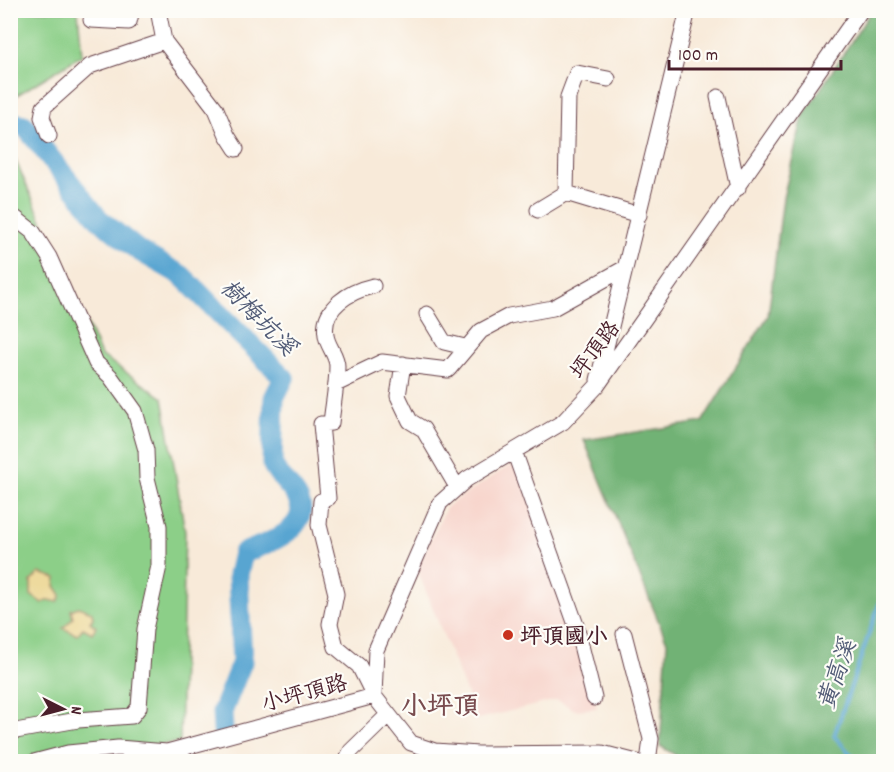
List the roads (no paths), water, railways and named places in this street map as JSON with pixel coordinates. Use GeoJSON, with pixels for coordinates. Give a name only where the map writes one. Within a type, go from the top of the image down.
{"type":"FeatureCollection","features":[{"type":"Feature","properties":{"kind":"street"},"geometry":{"type":"LineString","coordinates":[[91,20],[129,22],[132,10]]}},
{"type":"Feature","properties":{"kind":"street"},"geometry":{"type":"LineString","coordinates":[[158,10],[164,41],[216,109],[226,135],[236,149]]}},
{"type":"Feature","properties":{"kind":"street"},"geometry":{"type":"LineString","coordinates":[[597,386],[688,10]]}},
{"type":"Feature","properties":{"kind":"street","name":"坪頂路"},"geometry":{"type":"LineString","coordinates":[[374,696],[376,651],[440,503],[457,487],[563,422],[597,386],[861,10]]}},
{"type":"Feature","properties":{"kind":"street"},"geometry":{"type":"LineString","coordinates":[[49,136],[42,117],[44,107],[90,66],[164,41]]}},
{"type":"Feature","properties":{"kind":"street"},"geometry":{"type":"LineString","coordinates":[[566,193],[568,98],[577,73],[608,79]]}},
{"type":"Feature","properties":{"kind":"street"},"geometry":{"type":"LineString","coordinates":[[718,98],[738,188]]}},
{"type":"Feature","properties":{"kind":"street"},"geometry":{"type":"LineString","coordinates":[[538,210],[566,193],[639,215]]}},
{"type":"Feature","properties":{"kind":"street"},"geometry":{"type":"LineString","coordinates":[[10,214],[33,232],[49,257],[96,363],[110,376],[135,411],[146,450],[147,478],[159,526],[159,566],[145,628],[139,707],[132,716],[78,720],[10,732]]}},
{"type":"Feature","properties":{"kind":"street"},"geometry":{"type":"LineString","coordinates":[[336,384],[382,362],[448,370],[465,347],[481,331],[509,316],[552,308],[625,268]]}},
{"type":"Feature","properties":{"kind":"street"},"geometry":{"type":"LineString","coordinates":[[373,286],[353,291],[341,299],[328,317],[325,335],[338,363],[331,423],[321,424],[328,498],[321,501],[319,525],[336,594],[330,624],[336,647],[359,666],[374,696]]}},
{"type":"Feature","properties":{"kind":"street"},"geometry":{"type":"LineString","coordinates":[[427,314],[444,342],[465,347]]}},
{"type":"Feature","properties":{"kind":"street"},"geometry":{"type":"LineString","coordinates":[[607,338],[620,355]]}},
{"type":"Feature","properties":{"kind":"street"},"geometry":{"type":"LineString","coordinates":[[403,364],[398,396],[410,421],[423,429],[457,487]]}},
{"type":"Feature","properties":{"kind":"street"},"geometry":{"type":"LineString","coordinates":[[514,451],[576,625],[594,698]]}},
{"type":"Feature","properties":{"kind":"street"},"geometry":{"type":"LineString","coordinates":[[624,634],[651,739],[648,762]]}},
{"type":"Feature","properties":{"kind":"street","name":"小坪頂路"},"geometry":{"type":"LineString","coordinates":[[43,760],[118,748],[167,752],[374,696],[411,743],[435,751],[602,757],[637,762]]}},
{"type":"Feature","properties":{"kind":"street"},"geometry":{"type":"LineString","coordinates":[[345,762],[351,751],[388,715]]}},
{"type":"Feature","properties":{"kind":"waterway","name":"樹梅坑溪"},"geometry":{"type":"LineString","coordinates":[[10,122],[24,125],[99,219],[139,251],[181,275],[284,378],[274,398],[272,463],[297,497],[301,508],[299,518],[285,534],[243,553],[238,575],[242,662],[222,712],[223,730]]}},
{"type":"Feature","properties":{"kind":"waterway","name":"黃高溪"},"geometry":{"type":"LineString","coordinates":[[858,762],[834,736],[884,590]]}},
{"type":"Feature","properties":{"kind":"place","name":"坪頂國小"},"geometry":{"type":"Point","coordinates":[508,635]}},
{"type":"Feature","properties":{"kind":"district","name":"小坪頂"},"geometry":{"type":"Point","coordinates":[440,705]}}]}
